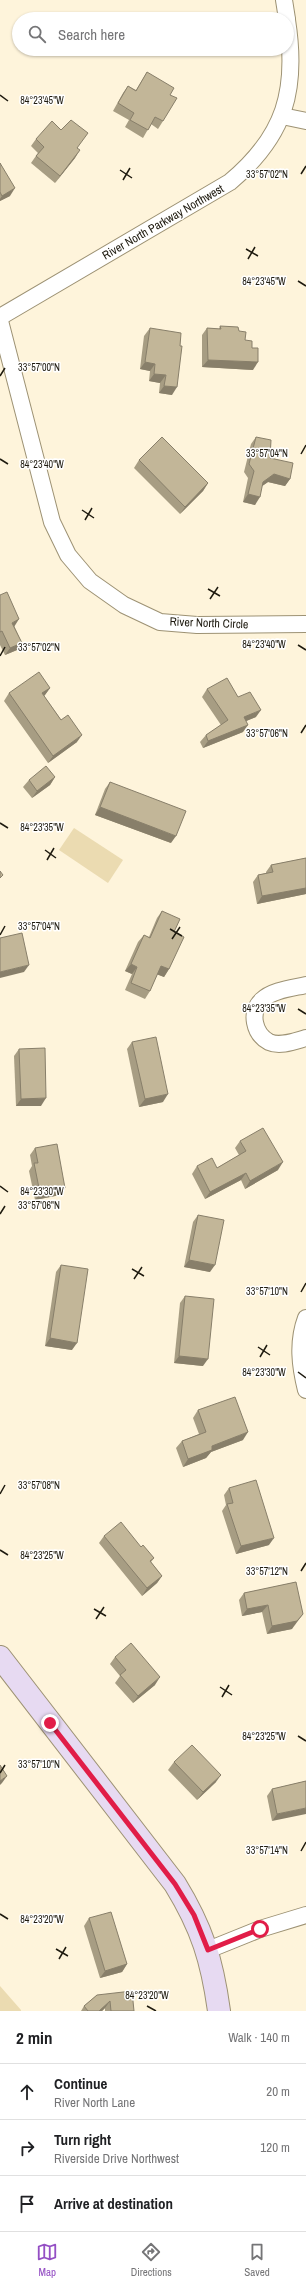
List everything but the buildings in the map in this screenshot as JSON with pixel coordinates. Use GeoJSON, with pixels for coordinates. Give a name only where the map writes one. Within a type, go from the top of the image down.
{"type":"FeatureCollection","features":[{"type":"Feature","properties":{"kind":"street","name":"River North Parkway Northwest"},"geometry":{"type":"LineString","coordinates":[[284,0],[286,12]]}},
{"type":"Feature","properties":{"kind":"street","name":"River North Parkway Northwest"},"geometry":{"type":"LineString","coordinates":[[0,317],[230,182],[261,152],[273,135],[282,116],[291,82],[291,56]]}},
{"type":"Feature","properties":{"kind":"street"},"geometry":{"type":"LineString","coordinates":[[282,116],[306,121]]}},
{"type":"Feature","properties":{"kind":"street","name":"River North Circle"},"geometry":{"type":"LineString","coordinates":[[0,321],[52,522],[68,555],[90,582],[124,605],[160,622],[196,625],[306,624]]}},
{"type":"Feature","properties":{"kind":"street"},"geometry":{"type":"LineString","coordinates":[[306,985],[270,994],[262,1000],[255,1011],[254,1023],[260,1034],[270,1042],[286,1044],[306,1038]]}},
{"type":"Feature","properties":{"kind":"street"},"geometry":{"type":"LineString","coordinates":[[306,1318],[300,1345],[300,1367],[306,1390]]}},
{"type":"Feature","properties":{"kind":"street"},"geometry":{"type":"LineString","coordinates":[[0,1658],[175,1884],[194,1915],[208,1950],[219,2011]]}},
{"type":"Feature","properties":{"kind":"street"},"geometry":{"type":"LineString","coordinates":[[208,1950],[260,1929],[306,1915]]}},
{"type":"Feature","properties":{"kind":"shaded area"},"geometry":{"type":"Polygon","coordinates":[[[74,828],[123,860],[108,883],[59,850],[74,828]]]}},
{"type":"Feature","properties":{"kind":"shaded area"},"geometry":{"type":"Polygon","coordinates":[[[0,1986],[21,2010],[21,2011],[0,2011],[0,1986]]]}},
{"type":"Feature","properties":{"kind":"route"},"geometry":{"type":"LineString","coordinates":[[50,1723],[175,1884],[194,1915],[208,1950],[260,1929]]}}]}
